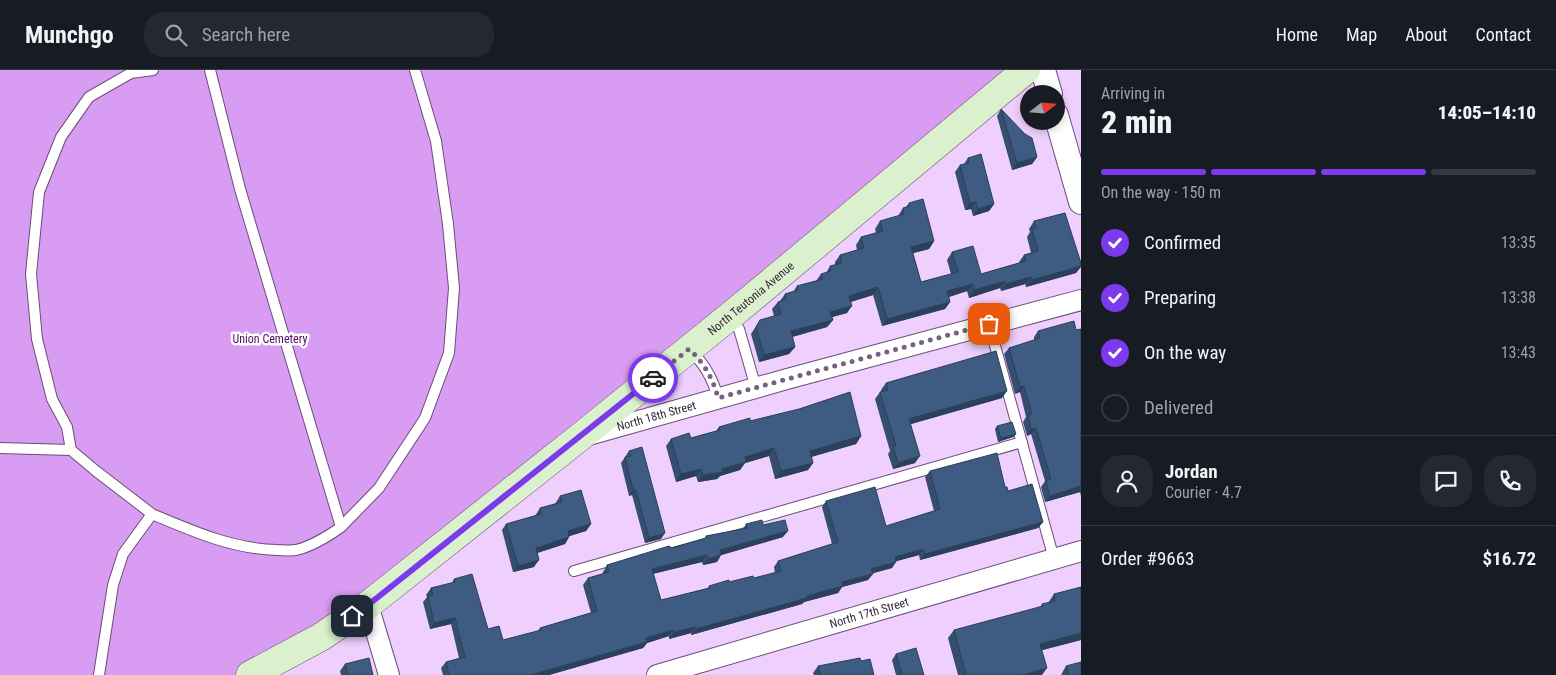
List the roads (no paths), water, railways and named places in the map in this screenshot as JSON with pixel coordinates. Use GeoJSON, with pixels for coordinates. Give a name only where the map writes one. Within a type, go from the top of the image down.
{"type":"FeatureCollection","features":[{"type":"Feature","properties":{"kind":"main road","name":"North Teutonia Avenue"},"geometry":{"type":"LineString","coordinates":[[250,675],[321,637],[368,605],[729,317],[1026,70]]}},
{"type":"Feature","properties":{"kind":"street"},"geometry":{"type":"LineString","coordinates":[[1043,70],[1047,85]]}},
{"type":"Feature","properties":{"kind":"street"},"geometry":{"type":"LineString","coordinates":[[1062,130],[1077,170],[1081,202]]}},
{"type":"Feature","properties":{"kind":"street","name":"North 18th Street"},"geometry":{"type":"LineString","coordinates":[[580,437],[1081,300]]}},
{"type":"Feature","properties":{"kind":"street","name":"North 17th Street"},"geometry":{"type":"LineString","coordinates":[[657,675],[1081,551]]}},
{"type":"Feature","properties":{"kind":"street"},"geometry":{"type":"LineString","coordinates":[[368,605],[389,675]]}},
{"type":"Feature","properties":{"kind":"lane"},"geometry":{"type":"LineString","coordinates":[[70,450],[68,427],[52,399],[37,339],[31,274],[39,192],[61,136],[89,97],[129,71],[153,70]]}},
{"type":"Feature","properties":{"kind":"lane"},"geometry":{"type":"LineString","coordinates":[[210,70],[240,189],[341,527]]}},
{"type":"Feature","properties":{"kind":"lane"},"geometry":{"type":"LineString","coordinates":[[0,448],[70,450],[152,514],[188,530],[234,545],[265,550],[296,550],[319,542],[341,527],[379,488],[425,418],[449,353],[454,288],[448,224],[436,141],[415,70]]}},
{"type":"Feature","properties":{"kind":"lane"},"geometry":{"type":"LineString","coordinates":[[729,317],[739,329],[756,388]]}},
{"type":"Feature","properties":{"kind":"lane"},"geometry":{"type":"LineString","coordinates":[[989,324],[1054,559]]}},
{"type":"Feature","properties":{"kind":"lane"},"geometry":{"type":"LineString","coordinates":[[689,349],[700,360],[713,381],[712,400]]}},
{"type":"Feature","properties":{"kind":"lane"},"geometry":{"type":"LineString","coordinates":[[574,571],[1022,442]]}},
{"type":"Feature","properties":{"kind":"lane"},"geometry":{"type":"LineString","coordinates":[[99,675],[113,585],[123,554],[152,514]]}},
{"type":"Feature","properties":{"kind":"park label","name":"Union Cemetery"},"geometry":{"type":"Point","coordinates":[270,339]}}]}
